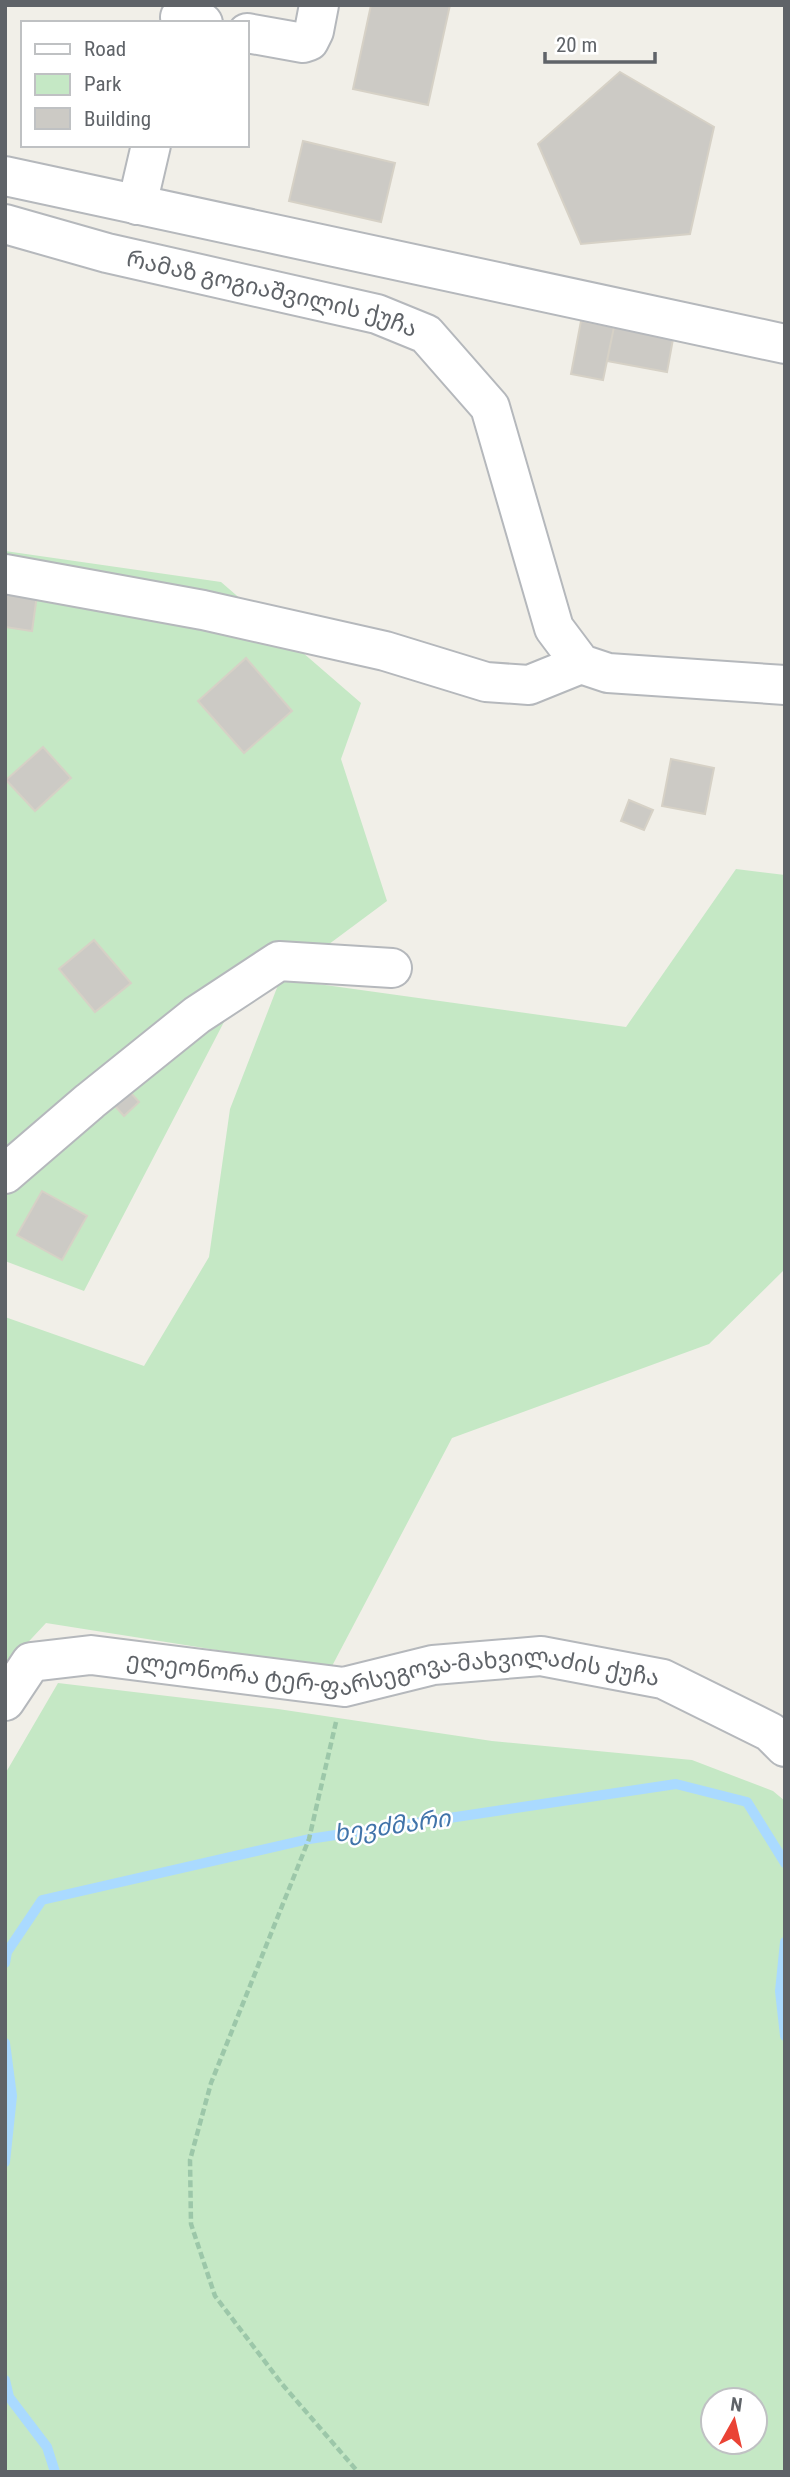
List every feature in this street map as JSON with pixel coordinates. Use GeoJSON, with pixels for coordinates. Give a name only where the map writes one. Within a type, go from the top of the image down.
{"type":"FeatureCollection","features":[{"type":"Feature","properties":{"kind":"street"},"geometry":{"type":"LineString","coordinates":[[248,33],[303,43],[309,41],[314,31],[319,5]]}},
{"type":"Feature","properties":{"kind":"street"},"geometry":{"type":"LineString","coordinates":[[137,205],[151,147]]}},
{"type":"Feature","properties":{"kind":"street"},"geometry":{"type":"LineString","coordinates":[[5,176],[785,344]]}},
{"type":"Feature","properties":{"kind":"street","name":"რამაზ გოგიაშვილის ქუჩა"},"geometry":{"type":"LineString","coordinates":[[5,224],[107,253],[377,314],[426,334],[490,407],[554,628],[581,664]]}},
{"type":"Feature","properties":{"kind":"street"},"geometry":{"type":"LineString","coordinates":[[5,574],[203,610],[385,652],[486,682],[529,685],[581,664],[608,673],[785,685]]}},
{"type":"Feature","properties":{"kind":"street"},"geometry":{"type":"LineString","coordinates":[[5,1174],[197,1015],[279,961],[392,968]]}},
{"type":"Feature","properties":{"kind":"street","name":"ელეონორა ტერ-ფარსეგოვა-მახვილაძის ქუჩა"},"geometry":{"type":"LineString","coordinates":[[5,1701],[31,1662],[91,1655],[344,1687],[433,1665],[541,1656],[663,1679],[770,1732],[785,1747]]}},
{"type":"Feature","properties":{"kind":"path"},"geometry":{"type":"LineString","coordinates":[[344,1687],[309,1839],[211,2084],[190,2160],[191,2224],[215,2296],[282,2385],[358,2472]]}},
{"type":"Feature","properties":{"kind":"green space"},"geometry":{"type":"Polygon","coordinates":[[[5,551],[221,582],[361,703],[341,759],[387,901],[282,979],[626,1027],[736,869],[785,875],[785,1269],[709,1344],[452,1438],[331,1668],[46,1623],[5,1667],[5,1317],[144,1366],[209,1257],[230,1109],[280,980],[225,1020],[84,1291],[5,1261],[5,551]]]}},
{"type":"Feature","properties":{"kind":"green space"},"geometry":{"type":"Polygon","coordinates":[[[58,1683],[278,1709],[492,1741],[692,1760],[773,1791],[785,1801],[785,2472],[5,2472],[5,1774],[58,1683]]]}},
{"type":"Feature","properties":{"kind":"building"},"geometry":{"type":"Polygon","coordinates":[[[371,5],[450,5],[428,105],[353,89],[371,5]]]}},
{"type":"Feature","properties":{"kind":"building"},"geometry":{"type":"Polygon","coordinates":[[[620,72],[714,127],[690,234],[581,244],[538,144],[620,72]]]}},
{"type":"Feature","properties":{"kind":"building"},"geometry":{"type":"Polygon","coordinates":[[[303,141],[395,163],[381,222],[289,201],[303,141]]]}},
{"type":"Feature","properties":{"kind":"building"},"geometry":{"type":"Polygon","coordinates":[[[581,321],[614,327],[603,380],[571,374],[581,321]]]}},
{"type":"Feature","properties":{"kind":"building"},"geometry":{"type":"Polygon","coordinates":[[[614,327],[673,339],[667,372],[607,361],[614,327]]]}},
{"type":"Feature","properties":{"kind":"building"},"geometry":{"type":"Polygon","coordinates":[[[5,583],[38,588],[32,631],[5,627],[5,583]]]}},
{"type":"Feature","properties":{"kind":"building"},"geometry":{"type":"Polygon","coordinates":[[[246,658],[292,711],[244,753],[198,701],[246,658]]]}},
{"type":"Feature","properties":{"kind":"building"},"geometry":{"type":"Polygon","coordinates":[[[43,747],[71,778],[35,811],[6,780],[43,747]]]}},
{"type":"Feature","properties":{"kind":"building"},"geometry":{"type":"Polygon","coordinates":[[[671,759],[714,768],[705,814],[662,806],[671,759]]]}},
{"type":"Feature","properties":{"kind":"building"},"geometry":{"type":"Polygon","coordinates":[[[629,800],[653,810],[644,830],[621,821],[629,800]]]}},
{"type":"Feature","properties":{"kind":"building"},"geometry":{"type":"Polygon","coordinates":[[[94,940],[131,983],[95,1012],[59,969],[94,940]]]}},
{"type":"Feature","properties":{"kind":"building"},"geometry":{"type":"Polygon","coordinates":[[[122,1083],[139,1102],[124,1116],[107,1097],[122,1083]]]}},
{"type":"Feature","properties":{"kind":"building"},"geometry":{"type":"Polygon","coordinates":[[[42,1191],[87,1216],[62,1260],[17,1235],[42,1191]]]}},
{"type":"Feature","properties":{"kind":"waterway","name":"ხევძმარი"},"geometry":{"type":"LineString","coordinates":[[5,1963],[7,1952],[42,1900],[309,1839],[676,1784],[747,1802],[785,1863]]}},
{"type":"Feature","properties":{"kind":"waterway","name":"ხევძმარი"},"geometry":{"type":"LineString","coordinates":[[785,1942],[780,1991],[785,2036]]}},
{"type":"Feature","properties":{"kind":"waterway","name":"ხევძმარი"},"geometry":{"type":"LineString","coordinates":[[5,2043],[12,2096],[5,2162]]}},
{"type":"Feature","properties":{"kind":"waterway","name":"ხევძმარი"},"geometry":{"type":"LineString","coordinates":[[5,2380],[9,2397],[47,2447],[55,2472]]}}]}
